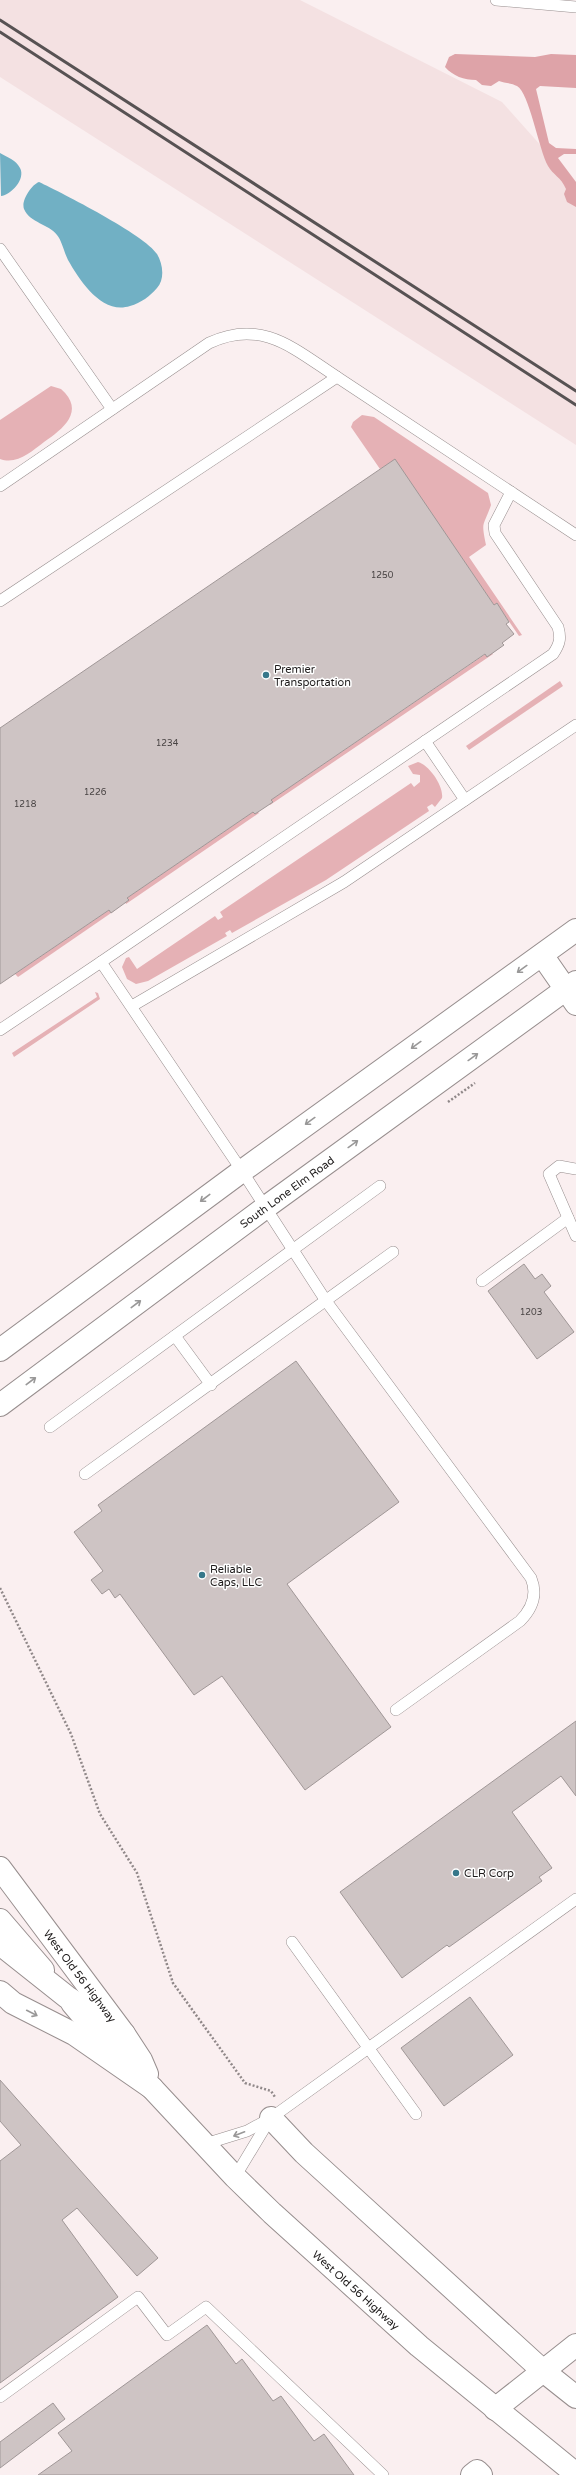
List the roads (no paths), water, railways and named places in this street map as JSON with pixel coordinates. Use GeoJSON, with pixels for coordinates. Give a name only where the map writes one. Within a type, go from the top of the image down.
{"type":"FeatureCollection","features":[{"type":"Feature","properties":{"kind":"main road"},"geometry":{"type":"LineString","coordinates":[[0,1350],[242,1170],[576,930]]}},
{"type":"Feature","properties":{"kind":"main road"},"geometry":{"type":"LineString","coordinates":[[542,955],[573,992]]}},
{"type":"Feature","properties":{"kind":"main road","name":"South Lone Elm Road"},"geometry":{"type":"LineString","coordinates":[[0,1405],[266,1207],[573,992]]}},
{"type":"Feature","properties":{"kind":"main road","name":"West Old 56 Highway"},"geometry":{"type":"LineString","coordinates":[[0,1868],[124,2034],[141,2060],[152,2088]]}},
{"type":"Feature","properties":{"kind":"main road","name":"West Old 56 Highway"},"geometry":{"type":"LineString","coordinates":[[0,1920],[110,2048],[152,2088],[235,2177],[419,2346],[576,2474]]}},
{"type":"Feature","properties":{"kind":"main road"},"geometry":{"type":"LineString","coordinates":[[0,1944],[67,1997],[124,2034]]}},
{"type":"Feature","properties":{"kind":"main road"},"geometry":{"type":"LineString","coordinates":[[0,1992],[13,2003],[74,2034],[152,2088]]}},
{"type":"Feature","properties":{"kind":"main road"},"geometry":{"type":"LineString","coordinates":[[277,2113],[304,2153],[542,2370],[576,2397]]}},
{"type":"Feature","properties":{"kind":"main road"},"geometry":{"type":"LineString","coordinates":[[495,2409],[542,2370],[576,2345]]}},
{"type":"Feature","properties":{"kind":"lane"},"geometry":{"type":"LineString","coordinates":[[496,0],[576,7]]}},
{"type":"Feature","properties":{"kind":"lane"},"geometry":{"type":"LineString","coordinates":[[0,249],[112,409]]}},
{"type":"Feature","properties":{"kind":"lane"},"geometry":{"type":"LineString","coordinates":[[0,486],[209,343],[235,333],[252,332],[268,336],[287,344],[576,535]]}},
{"type":"Feature","properties":{"kind":"lane"},"geometry":{"type":"LineString","coordinates":[[0,601],[337,376]]}},
{"type":"Feature","properties":{"kind":"lane"},"geometry":{"type":"LineString","coordinates":[[0,1030],[553,654],[559,645],[561,636],[558,627],[495,534],[494,525],[511,492]]}},
{"type":"Feature","properties":{"kind":"lane"},"geometry":{"type":"LineString","coordinates":[[132,1006],[324,894],[576,725]]}},
{"type":"Feature","properties":{"kind":"lane"},"geometry":{"type":"LineString","coordinates":[[425,741],[465,800]]}},
{"type":"Feature","properties":{"kind":"lane"},"geometry":{"type":"LineString","coordinates":[[101,962],[242,1170],[292,1251],[326,1301],[527,1571],[534,1589],[533,1602],[520,1621],[396,1710]]}},
{"type":"Feature","properties":{"kind":"lane"},"geometry":{"type":"LineString","coordinates":[[576,1169],[559,1166],[549,1174],[576,1236]]}},
{"type":"Feature","properties":{"kind":"lane"},"geometry":{"type":"LineString","coordinates":[[50,1427],[380,1186]]}},
{"type":"Feature","properties":{"kind":"lane"},"geometry":{"type":"LineString","coordinates":[[482,1281],[568,1218]]}},
{"type":"Feature","properties":{"kind":"lane"},"geometry":{"type":"LineString","coordinates":[[85,1474],[212,1385],[393,1252]]}},
{"type":"Feature","properties":{"kind":"lane"},"geometry":{"type":"LineString","coordinates":[[175,1336],[212,1385]]}},
{"type":"Feature","properties":{"kind":"lane"},"geometry":{"type":"LineString","coordinates":[[205,2144],[248,2131],[277,2113],[576,1899]]}},
{"type":"Feature","properties":{"kind":"lane"},"geometry":{"type":"LineString","coordinates":[[292,1942],[416,2114]]}},
{"type":"Feature","properties":{"kind":"lane"},"geometry":{"type":"LineString","coordinates":[[235,2177],[277,2113]]}},
{"type":"Feature","properties":{"kind":"lane"},"geometry":{"type":"LineString","coordinates":[[0,2397],[138,2297],[167,2335],[206,2307],[383,2475]]}},
{"type":"Feature","properties":{"kind":"water"},"geometry":{"type":"Polygon","coordinates":[[[0,153],[16,163],[21,172],[21,177],[13,190],[1,196],[0,153]]]}},
{"type":"Feature","properties":{"kind":"water"},"geometry":{"type":"Polygon","coordinates":[[[39,182],[102,215],[137,236],[149,246],[157,254],[162,267],[162,276],[160,284],[157,288],[142,301],[130,306],[120,307],[110,306],[93,294],[79,277],[68,260],[60,240],[54,231],[35,220],[27,214],[24,209],[23,206],[27,194],[33,186],[39,182]]]}},
{"type":"Feature","properties":{"kind":"railway"},"geometry":{"type":"LineString","coordinates":[[0,20],[576,391]]}},
{"type":"Feature","properties":{"kind":"railway"},"geometry":{"type":"LineString","coordinates":[[0,32],[576,405]]}},
{"type":"Feature","properties":{"kind":"place","name":"Premier Transportation"},"geometry":{"type":"Point","coordinates":[266,675]}},
{"type":"Feature","properties":{"kind":"place","name":"Reliable Caps, LLC"},"geometry":{"type":"Point","coordinates":[202,1575]}},
{"type":"Feature","properties":{"kind":"place","name":"CLR Corp"},"geometry":{"type":"Point","coordinates":[456,1873]}}]}
